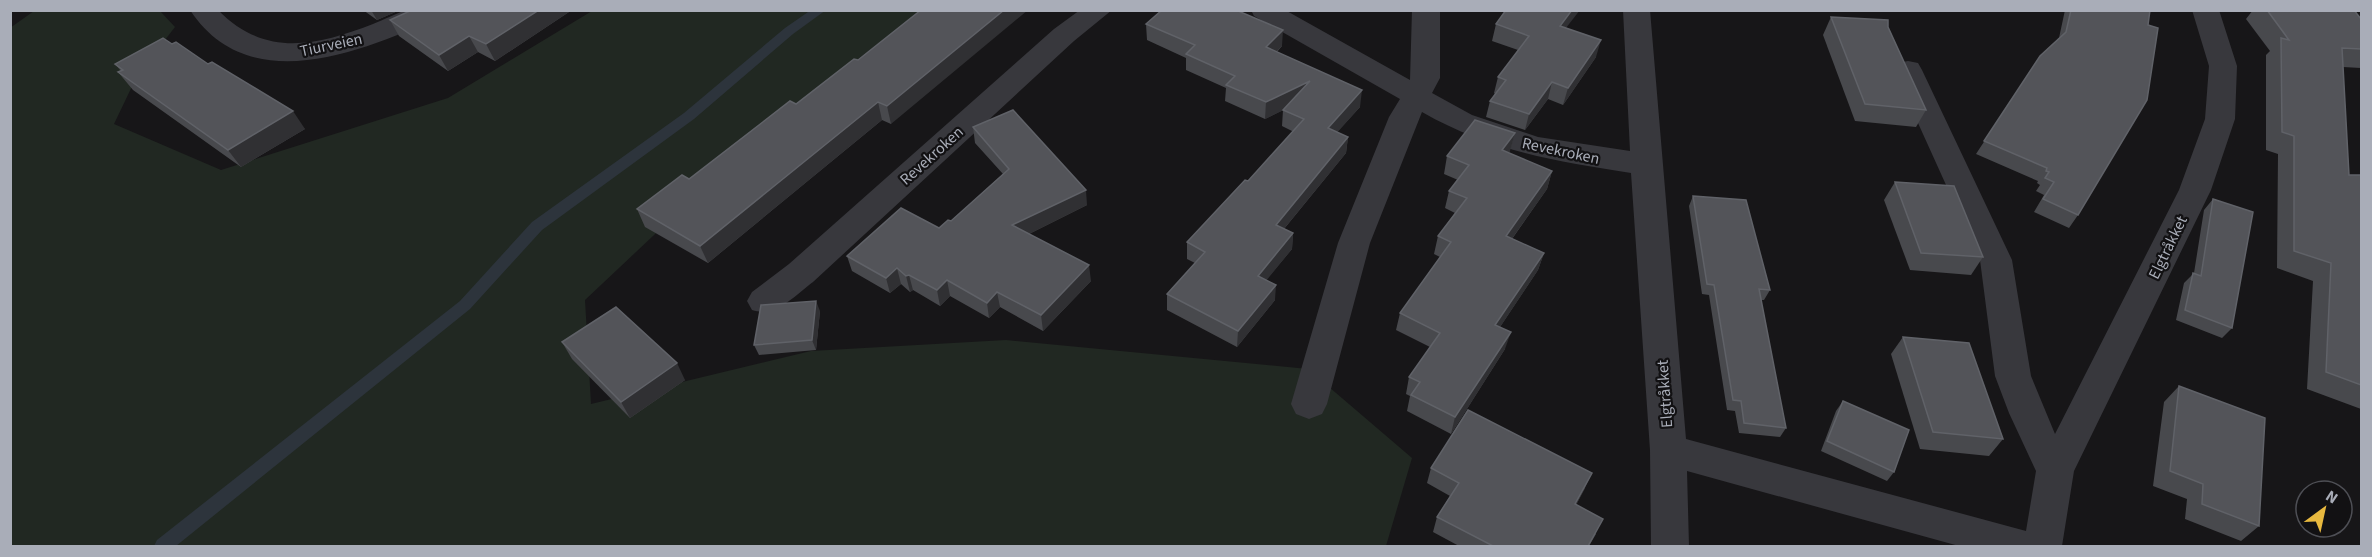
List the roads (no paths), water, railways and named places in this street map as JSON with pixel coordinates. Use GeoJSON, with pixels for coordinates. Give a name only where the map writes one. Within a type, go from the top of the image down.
{"type":"FeatureCollection","features":[{"type":"Feature","properties":{"kind":"street","name":"Tiurveien"},"geometry":{"type":"LineString","coordinates":[[202,10],[221,30],[246,44],[282,53],[311,50],[364,38],[431,10]]}},
{"type":"Feature","properties":{"kind":"street","name":"Revekroken"},"geometry":{"type":"LineString","coordinates":[[764,300],[801,273],[1064,35],[1099,10]]}},
{"type":"Feature","properties":{"kind":"street","name":"Revekroken"},"geometry":{"type":"LineString","coordinates":[[1264,10],[1462,122],[1535,147],[1644,164]]}},
{"type":"Feature","properties":{"kind":"street"},"geometry":{"type":"LineString","coordinates":[[1309,404],[1354,243],[1404,117],[1426,78],[1426,10]]}},
{"type":"Feature","properties":{"kind":"street","name":"Elgtråkket"},"geometry":{"type":"LineString","coordinates":[[1636,10],[1644,164],[1655,259],[1668,450],[2020,546]]}},
{"type":"Feature","properties":{"kind":"street","name":"Elgtråkket"},"geometry":{"type":"LineString","coordinates":[[2043,546],[2055,471],[2195,190],[2220,119],[2223,66],[2210,19],[2205,10]]}},
{"type":"Feature","properties":{"kind":"street"},"geometry":{"type":"LineString","coordinates":[[1896,44],[1996,260],[2013,376],[2027,413],[2055,471]]}},
{"type":"Feature","properties":{"kind":"street"},"geometry":{"type":"LineString","coordinates":[[1668,450],[1670,546]]}},
{"type":"Feature","properties":{"kind":"waterway"},"geometry":{"type":"LineString","coordinates":[[163,546],[465,305],[537,226],[689,116],[789,31],[820,10]]}}]}
